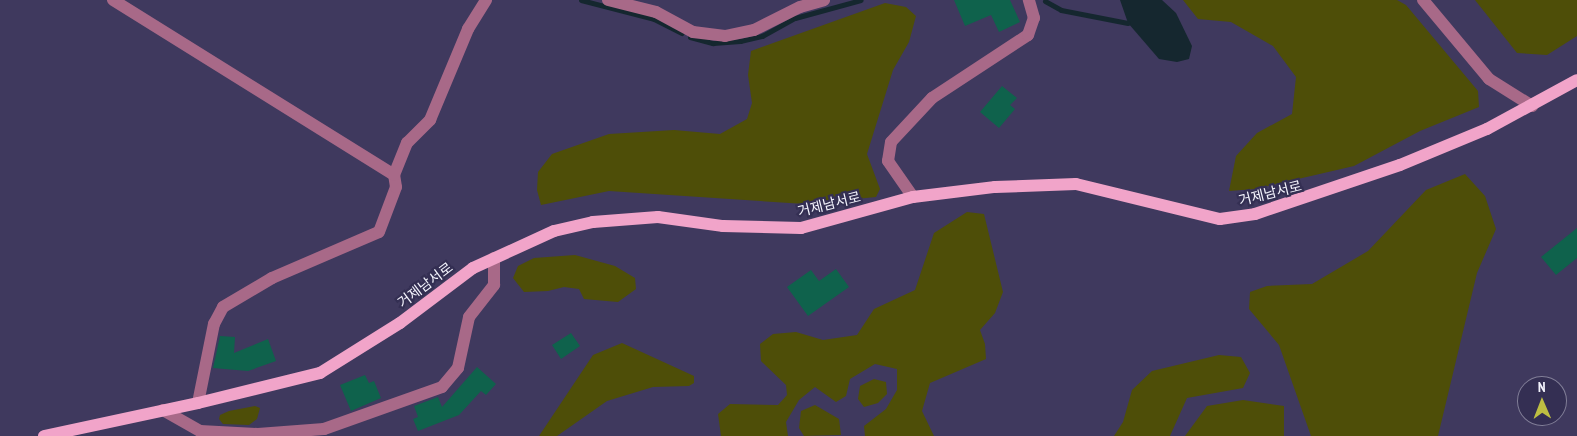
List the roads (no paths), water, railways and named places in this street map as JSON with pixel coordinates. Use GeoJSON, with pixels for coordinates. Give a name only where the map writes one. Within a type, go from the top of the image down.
{"type":"FeatureCollection","features":[{"type":"Feature","properties":{"kind":"main road","name":"거제남서로"},"geometry":{"type":"LineString","coordinates":[[44,436],[86,430],[320,373],[400,323],[473,268],[554,231],[593,222],[658,217],[723,226],[801,228],[913,197],[995,187],[1076,184],[1220,219],[1255,214],[1400,165],[1487,129],[1577,80]]}},
{"type":"Feature","properties":{"kind":"lane"},"geometry":{"type":"LineString","coordinates":[[114,0],[394,175]]}},
{"type":"Feature","properties":{"kind":"lane"},"geometry":{"type":"LineString","coordinates":[[198,403],[214,324],[224,307],[272,278],[379,232],[396,187],[394,175],[407,143],[430,120],[468,29],[486,0]]}},
{"type":"Feature","properties":{"kind":"lane"},"geometry":{"type":"LineString","coordinates":[[608,0],[656,12],[692,32],[725,36],[754,30],[800,7],[824,0]]}},
{"type":"Feature","properties":{"kind":"lane"},"geometry":{"type":"LineString","coordinates":[[913,197],[888,161],[891,142],[932,98],[1028,35],[1034,18],[1029,0]]}},
{"type":"Feature","properties":{"kind":"lane"},"geometry":{"type":"LineString","coordinates":[[1423,0],[1489,79],[1532,106]]}},
{"type":"Feature","properties":{"kind":"lane"},"geometry":{"type":"LineString","coordinates":[[163,410],[200,431],[258,434],[324,429],[442,387],[458,368],[469,317],[494,286],[494,258]]}},
{"type":"Feature","properties":{"kind":"water"},"geometry":{"type":"Polygon","coordinates":[[[1120,0],[1162,0],[1176,13],[1192,46],[1189,59],[1177,62],[1159,59],[1128,23],[1120,0]]]}},
{"type":"Feature","properties":{"kind":"waterway"},"geometry":{"type":"LineString","coordinates":[[581,0],[654,19],[682,33]]}},
{"type":"Feature","properties":{"kind":"waterway"},"geometry":{"type":"LineString","coordinates":[[690,37],[713,43],[740,41],[762,36],[795,18],[861,0]]}},
{"type":"Feature","properties":{"kind":"waterway"},"geometry":{"type":"LineString","coordinates":[[1045,1],[1061,10],[1128,23]]}}]}
